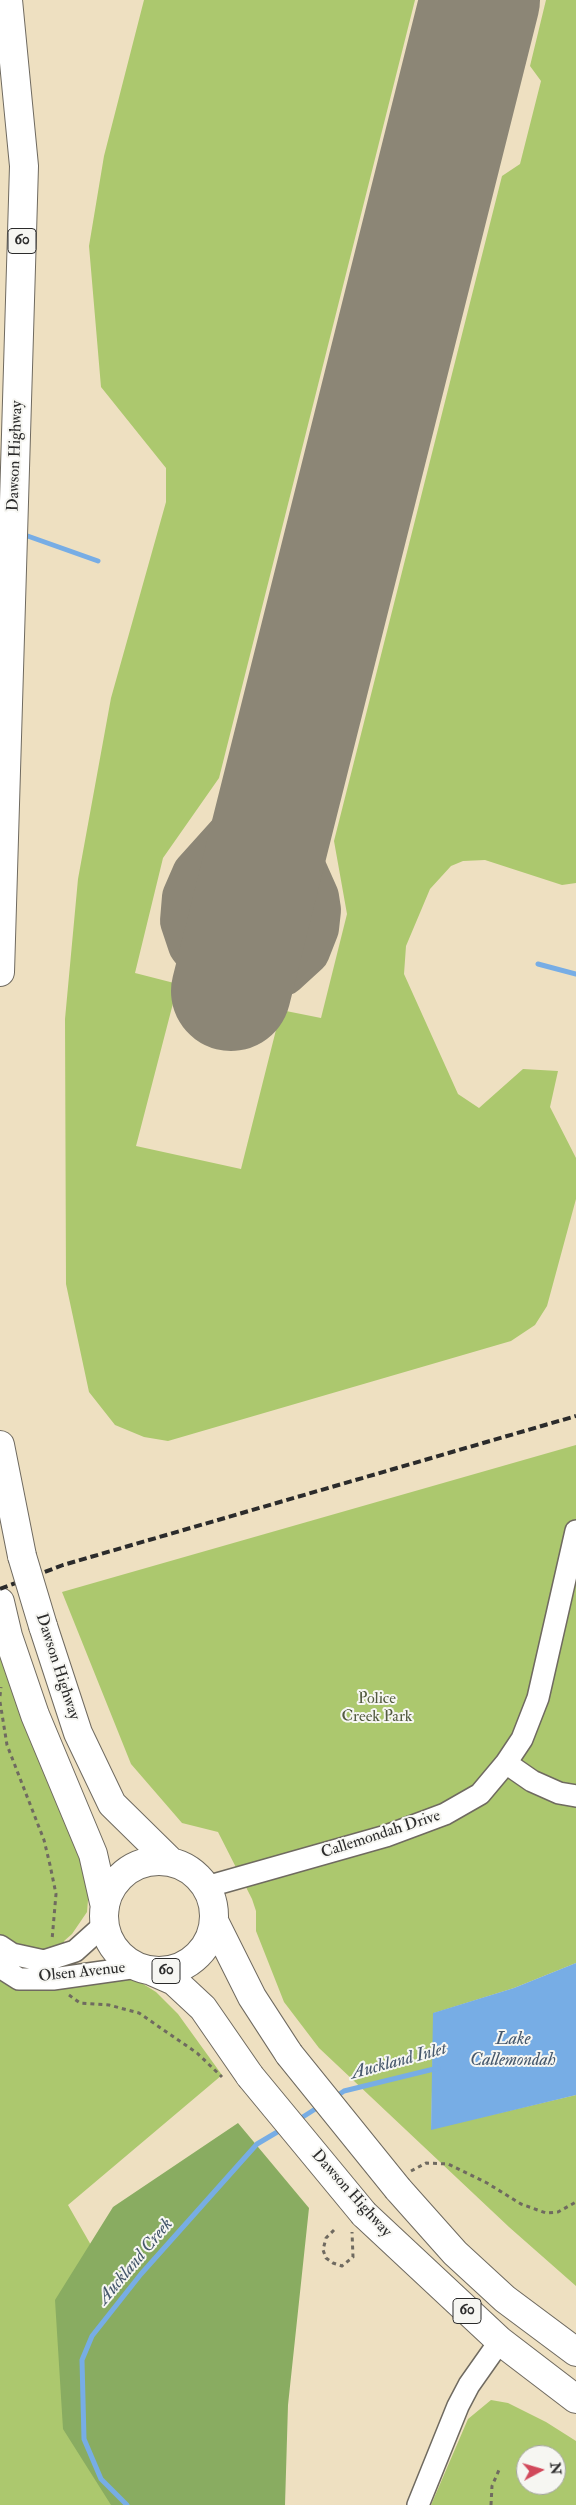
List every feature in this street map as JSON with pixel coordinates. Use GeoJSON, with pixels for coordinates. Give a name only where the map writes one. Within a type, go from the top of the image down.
{"type":"FeatureCollection","features":[{"type":"Feature","properties":{"kind":"highway","name":"Dawson Highway"},"geometry":{"type":"LineString","coordinates":[[0,972],[24,166],[8,0]]}},
{"type":"Feature","properties":{"kind":"highway","name":"Dawson Highway"},"geometry":{"type":"LineString","coordinates":[[0,1445],[22,1556],[78,1733],[112,1804],[170,1862]]}},
{"type":"Feature","properties":{"kind":"highway","name":"60"},"geometry":{"type":"LineString","coordinates":[[0,1602],[8,1636],[34,1715],[93,1854],[105,1916],[111,1942],[122,1956],[143,1968],[167,1971],[184,1965],[199,1954],[210,1939],[214,1921],[213,1904],[206,1887],[191,1870],[170,1862],[152,1861],[136,1866],[121,1876],[110,1890],[105,1916]]}},
{"type":"Feature","properties":{"kind":"highway","name":"60"},"geometry":{"type":"LineString","coordinates":[[214,1921],[252,1997],[289,2054],[404,2181],[454,2253],[505,2300],[576,2352]]}},
{"type":"Feature","properties":{"kind":"highway","name":"Dawson Highway"},"geometry":{"type":"LineString","coordinates":[[143,1968],[174,1981],[203,2008],[250,2076],[358,2220],[500,2341],[576,2399]]}},
{"type":"Feature","properties":{"kind":"street","name":"Callemondah Drive"},"geometry":{"type":"LineString","coordinates":[[206,1887],[386,1836],[445,1814],[480,1794],[506,1763],[522,1739],[538,1698],[576,1531]]}},
{"type":"Feature","properties":{"kind":"street"},"geometry":{"type":"LineString","coordinates":[[506,1763],[532,1781],[558,1794],[576,1796]]}},
{"type":"Feature","properties":{"kind":"street","name":"Olsen Avenue"},"geometry":{"type":"LineString","coordinates":[[0,1946],[12,1954],[44,1961],[75,1951],[105,1916]]}},
{"type":"Feature","properties":{"kind":"street","name":"Olsen Avenue"},"geometry":{"type":"LineString","coordinates":[[0,1967],[19,1979],[53,1979],[143,1968]]}},
{"type":"Feature","properties":{"kind":"street"},"geometry":{"type":"LineString","coordinates":[[418,2505],[458,2406],[469,2385],[500,2341]]}},
{"type":"Feature","properties":{"kind":"path"},"geometry":{"type":"LineString","coordinates":[[404,2181],[426,2163],[448,2164],[487,2183],[521,2204],[546,2213],[558,2212],[576,2202]]}},
{"type":"Feature","properties":{"kind":"path"},"geometry":{"type":"LineString","coordinates":[[334,2230],[326,2238],[324,2250],[326,2258],[342,2266],[353,2257],[358,2220]]}},
{"type":"Feature","properties":{"kind":"path"},"geometry":{"type":"LineString","coordinates":[[491,2505],[492,2486],[499,2470]]}},
{"type":"Feature","properties":{"kind":"green space"},"geometry":{"type":"Polygon","coordinates":[[[144,0],[415,0],[219,778],[163,858],[135,973],[178,984],[136,1146],[241,1169],[281,1010],[321,1018],[347,914],[334,841],[502,176],[520,164],[541,81],[530,66],[546,0],[576,0],[576,883],[562,885],[485,860],[463,861],[451,866],[430,889],[406,946],[404,974],[458,1094],[479,1108],[523,1069],[558,1071],[550,1107],[576,1158],[576,1199],[547,1306],[535,1325],[511,1341],[168,1441],[144,1437],[115,1425],[89,1392],[66,1284],[65,1019],[78,879],[111,698],[166,502],[166,468],[101,387],[89,246],[104,156],[144,0]]]}},
{"type":"Feature","properties":{"kind":"green space","name":"Police Creek Park"},"geometry":{"type":"Polygon","coordinates":[[[576,1445],[576,1963],[514,1988],[434,2013],[431,2129],[576,2095],[576,2286],[509,2227],[319,2048],[284,2002],[256,1931],[256,1911],[252,1899],[218,1832],[182,1823],[131,1764],[62,1592],[576,1445]]]}},
{"type":"Feature","properties":{"kind":"green space"},"geometry":{"type":"Polygon","coordinates":[[[0,1652],[64,1805],[89,1888],[87,1912],[72,1934],[64,1941],[81,1982],[122,1977],[140,1982],[156,1992],[178,2014],[222,2075],[68,2205],[240,2505],[0,2505],[0,1652]]]}},
{"type":"Feature","properties":{"kind":"green space"},"geometry":{"type":"Polygon","coordinates":[[[238,2123],[309,2208],[288,2405],[285,2505],[111,2505],[63,2429],[55,2300],[113,2207],[238,2123]]]}},
{"type":"Feature","properties":{"kind":"green space"},"geometry":{"type":"Polygon","coordinates":[[[491,2400],[508,2403],[546,2422],[576,2441],[576,2505],[431,2505],[468,2419],[491,2400]]]}},
{"type":"Feature","properties":{"kind":"water","name":"Lake Callemondah"},"geometry":{"type":"Polygon","coordinates":[[[576,1963],[576,2095],[431,2130],[433,2013],[514,1988],[576,1963]]]}},
{"type":"Feature","properties":{"kind":"waterway"},"geometry":{"type":"LineString","coordinates":[[22,534],[98,561]]}},
{"type":"Feature","properties":{"kind":"waterway"},"geometry":{"type":"LineString","coordinates":[[538,964],[576,974]]}},
{"type":"Feature","properties":{"kind":"waterway","name":"Auckland Inlet"},"geometry":{"type":"LineString","coordinates":[[334,2098],[344,2091],[438,2068]]}},
{"type":"Feature","properties":{"kind":"waterway","name":"Auckland Creek"},"geometry":{"type":"LineString","coordinates":[[298,2120],[320,2106]]}},
{"type":"Feature","properties":{"kind":"waterway","name":"Auckland Creek"},"geometry":{"type":"LineString","coordinates":[[127,2505],[101,2479],[84,2439],[82,2360],[92,2336],[141,2274],[257,2144],[284,2128]]}},
{"type":"Feature","properties":{"kind":"taxiway"},"geometry":{"type":"LineString","coordinates":[[285,775],[196,874],[186,897],[184,921],[192,945],[207,964],[229,977],[259,980],[283,972],[306,951],[315,928],[317,910],[315,897],[287,834],[282,811],[283,792],[308,683]]}},
{"type":"Feature","properties":{"kind":"runway"},"geometry":{"type":"LineString","coordinates":[[231,991],[480,0]]}},
{"type":"Feature","properties":{"kind":"railway"},"geometry":{"type":"LineString","coordinates":[[0,1589],[63,1565],[576,1416]]}}]}
